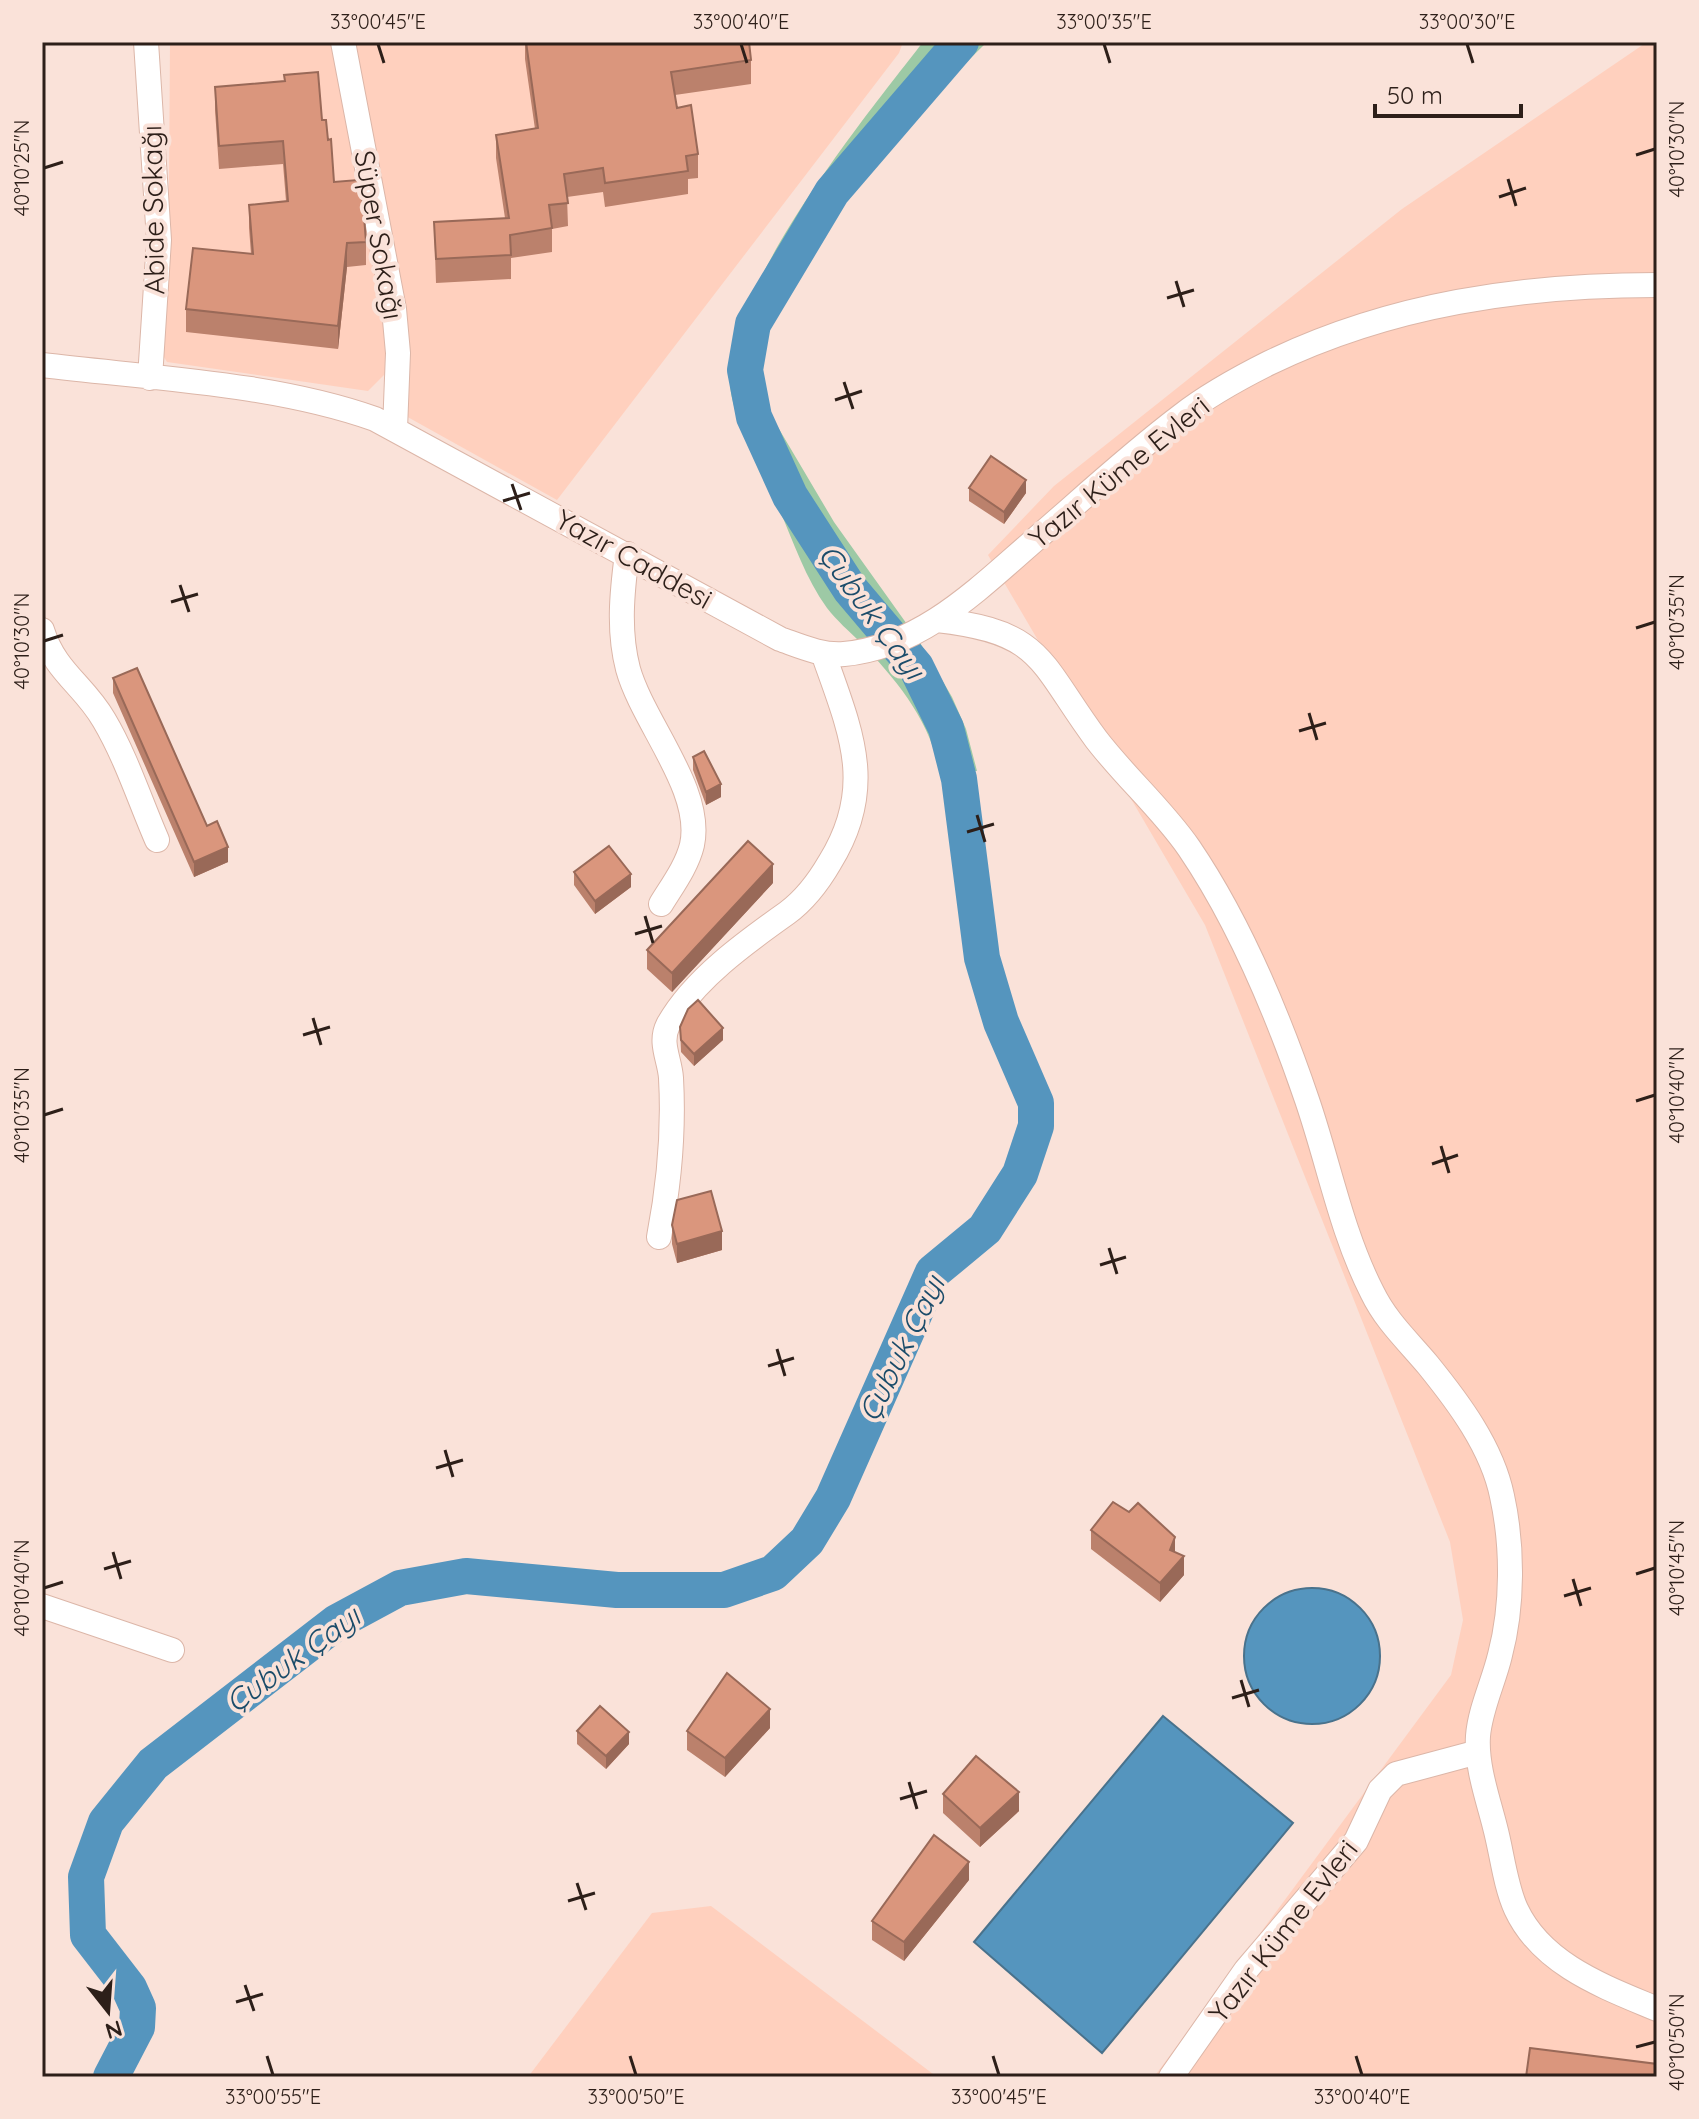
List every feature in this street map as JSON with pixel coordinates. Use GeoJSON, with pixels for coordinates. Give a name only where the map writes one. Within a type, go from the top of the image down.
{"type":"FeatureCollection","features":[{"type":"Feature","properties":{"kind":"street","name":"Abide Sokağı"},"geometry":{"type":"LineString","coordinates":[[146,42],[159,240],[150,378]]}},
{"type":"Feature","properties":{"kind":"street","name":"Süper Sokağı"},"geometry":{"type":"LineString","coordinates":[[343,42],[394,309],[398,353],[395,429]]}},
{"type":"Feature","properties":{"kind":"street","name":"Yazır Küme Evleri"},"geometry":{"type":"LineString","coordinates":[[931,624],[1181,415],[1269,364],[1380,319],[1451,302],[1563,287],[1657,285]]}},
{"type":"Feature","properties":{"kind":"street","name":"Yazır Caddesi"},"geometry":{"type":"LineString","coordinates":[[42,365],[316,401],[349,410],[395,429],[780,639],[823,653],[860,651],[931,624]]}},
{"type":"Feature","properties":{"kind":"street"},"geometry":{"type":"LineString","coordinates":[[627,554],[622,617],[628,668],[693,813],[692,843],[685,863],[661,904]]}},
{"type":"Feature","properties":{"kind":"street"},"geometry":{"type":"LineString","coordinates":[[931,624],[976,624],[1012,636],[1037,654],[1098,741],[1189,848],[1224,908],[1258,978],[1307,1098],[1356,1258],[1372,1293],[1389,1325],[1425,1362],[1482,1443],[1502,1493],[1508,1541],[1508,1610],[1502,1650],[1480,1722],[1478,1752],[1515,1908],[1533,1935],[1574,1972],[1657,2009]]}},
{"type":"Feature","properties":{"kind":"street"},"geometry":{"type":"LineString","coordinates":[[42,630],[55,662],[92,702],[107,724],[157,840]]}},
{"type":"Feature","properties":{"kind":"street"},"geometry":{"type":"LineString","coordinates":[[659,1237],[668,1181],[671,1077],[664,1046],[667,1027],[734,950],[807,895],[851,824],[856,784],[855,758],[848,724],[823,653]]}},
{"type":"Feature","properties":{"kind":"street"},"geometry":{"type":"LineString","coordinates":[[42,1606],[172,1650]]}},
{"type":"Feature","properties":{"kind":"street","name":"Yazır Küme Evleri"},"geometry":{"type":"LineString","coordinates":[[1171,2077],[1246,1970],[1356,1841],[1386,1781],[1396,1774],[1478,1752]]}},
{"type":"Feature","properties":{"kind":"shaded area"},"geometry":{"type":"Polygon","coordinates":[[[170,42],[903,42],[899,53],[557,500],[404,415],[383,297],[390,369],[368,391],[167,362],[156,344],[169,187],[170,42]]]}},
{"type":"Feature","properties":{"kind":"shaded area"},"geometry":{"type":"Polygon","coordinates":[[[1647,42],[1657,42],[1657,2077],[1154,2077],[1451,1675],[1463,1620],[1450,1542],[1205,925],[988,555],[1054,486],[1402,209],[1647,42]]]}},
{"type":"Feature","properties":{"kind":"shaded area"},"geometry":{"type":"Polygon","coordinates":[[[711,1906],[937,2077],[528,2077],[652,1913],[711,1906]]]}},
{"type":"Feature","properties":{"kind":"green space"},"geometry":{"type":"Polygon","coordinates":[[[923,42],[987,42],[917,111],[849,190],[792,277],[762,331],[756,353],[760,392],[769,412],[834,522],[919,641],[952,697],[966,729],[977,771],[939,770],[928,734],[909,701],[819,596],[746,439],[732,398],[732,359],[745,313],[768,264],[832,162],[923,42]]]}},
{"type":"Feature","properties":{"kind":"water"},"geometry":{"type":"Polygon","coordinates":[[[1312,1588],[1338,1593],[1360,1608],[1375,1630],[1380,1656],[1375,1682],[1360,1704],[1338,1719],[1312,1724],[1286,1719],[1264,1704],[1249,1682],[1244,1656],[1249,1630],[1264,1608],[1286,1593],[1312,1588]]]}},
{"type":"Feature","properties":{"kind":"water"},"geometry":{"type":"Polygon","coordinates":[[[1163,1716],[1293,1823],[1102,2053],[974,1942],[1163,1716]]]}},
{"type":"Feature","properties":{"kind":"building"},"geometry":{"type":"Polygon","coordinates":[[[526,42],[749,42],[751,60],[671,72],[677,108],[691,105],[698,154],[686,156],[688,171],[605,183],[603,168],[564,174],[568,203],[549,205],[552,228],[510,235],[511,255],[436,259],[434,222],[509,218],[496,135],[538,128],[526,42]]]}},
{"type":"Feature","properties":{"kind":"building"},"geometry":{"type":"Polygon","coordinates":[[[318,72],[322,120],[326,120],[328,140],[331,139],[334,182],[358,180],[363,203],[366,242],[347,243],[338,326],[186,309],[193,248],[253,254],[249,205],[288,201],[283,141],[219,146],[215,87],[285,81],[284,75],[318,72]]]}},
{"type":"Feature","properties":{"kind":"building"},"geometry":{"type":"Polygon","coordinates":[[[991,456],[1026,480],[1004,512],[969,488],[991,456]]]}},
{"type":"Feature","properties":{"kind":"building"},"geometry":{"type":"Polygon","coordinates":[[[137,668],[207,826],[217,821],[228,847],[194,862],[113,678],[137,668]]]}},
{"type":"Feature","properties":{"kind":"building"},"geometry":{"type":"Polygon","coordinates":[[[704,751],[721,784],[706,792],[693,757],[704,751]]]}},
{"type":"Feature","properties":{"kind":"building"},"geometry":{"type":"Polygon","coordinates":[[[748,841],[773,864],[672,973],[647,950],[748,841]]]}},
{"type":"Feature","properties":{"kind":"building"},"geometry":{"type":"Polygon","coordinates":[[[609,846],[631,874],[595,901],[574,872],[609,846]]]}},
{"type":"Feature","properties":{"kind":"building"},"geometry":{"type":"Polygon","coordinates":[[[698,1000],[723,1028],[694,1054],[681,1040],[680,1027],[688,1009],[698,1000]]]}},
{"type":"Feature","properties":{"kind":"building"},"geometry":{"type":"Polygon","coordinates":[[[711,1191],[722,1231],[677,1244],[672,1225],[677,1200],[711,1191]]]}},
{"type":"Feature","properties":{"kind":"building"},"geometry":{"type":"Polygon","coordinates":[[[1113,1502],[1129,1512],[1138,1503],[1175,1537],[1170,1550],[1184,1556],[1160,1583],[1091,1530],[1113,1502]]]}},
{"type":"Feature","properties":{"kind":"building"},"geometry":{"type":"Polygon","coordinates":[[[727,1673],[770,1709],[725,1758],[687,1731],[727,1673]]]}},
{"type":"Feature","properties":{"kind":"building"},"geometry":{"type":"Polygon","coordinates":[[[600,1706],[629,1732],[606,1756],[577,1731],[600,1706]]]}},
{"type":"Feature","properties":{"kind":"building"},"geometry":{"type":"Polygon","coordinates":[[[976,1756],[1019,1792],[980,1828],[943,1794],[976,1756]]]}},
{"type":"Feature","properties":{"kind":"building"},"geometry":{"type":"Polygon","coordinates":[[[934,1835],[969,1862],[904,1942],[872,1921],[934,1835]]]}},
{"type":"Feature","properties":{"kind":"building"},"geometry":{"type":"Polygon","coordinates":[[[1530,2048],[1657,2064],[1657,2077],[1526,2077],[1530,2048]]]}},
{"type":"Feature","properties":{"kind":"waterway","name":"Çubuk Çayı"},"geometry":{"type":"LineString","coordinates":[[111,2077],[137,2027],[138,2008],[129,1988],[88,1935],[86,1877],[106,1822],[153,1764],[337,1622],[400,1588],[466,1576],[617,1590],[724,1590],[773,1573],[807,1541],[833,1498],[933,1272],[985,1229],[1020,1174],[1036,1126],[1036,1103],[1001,1022],[982,958],[959,779],[946,728],[916,667],[850,589],[790,496],[754,417],[745,370],[753,324],[832,192],[961,42]]}}]}
